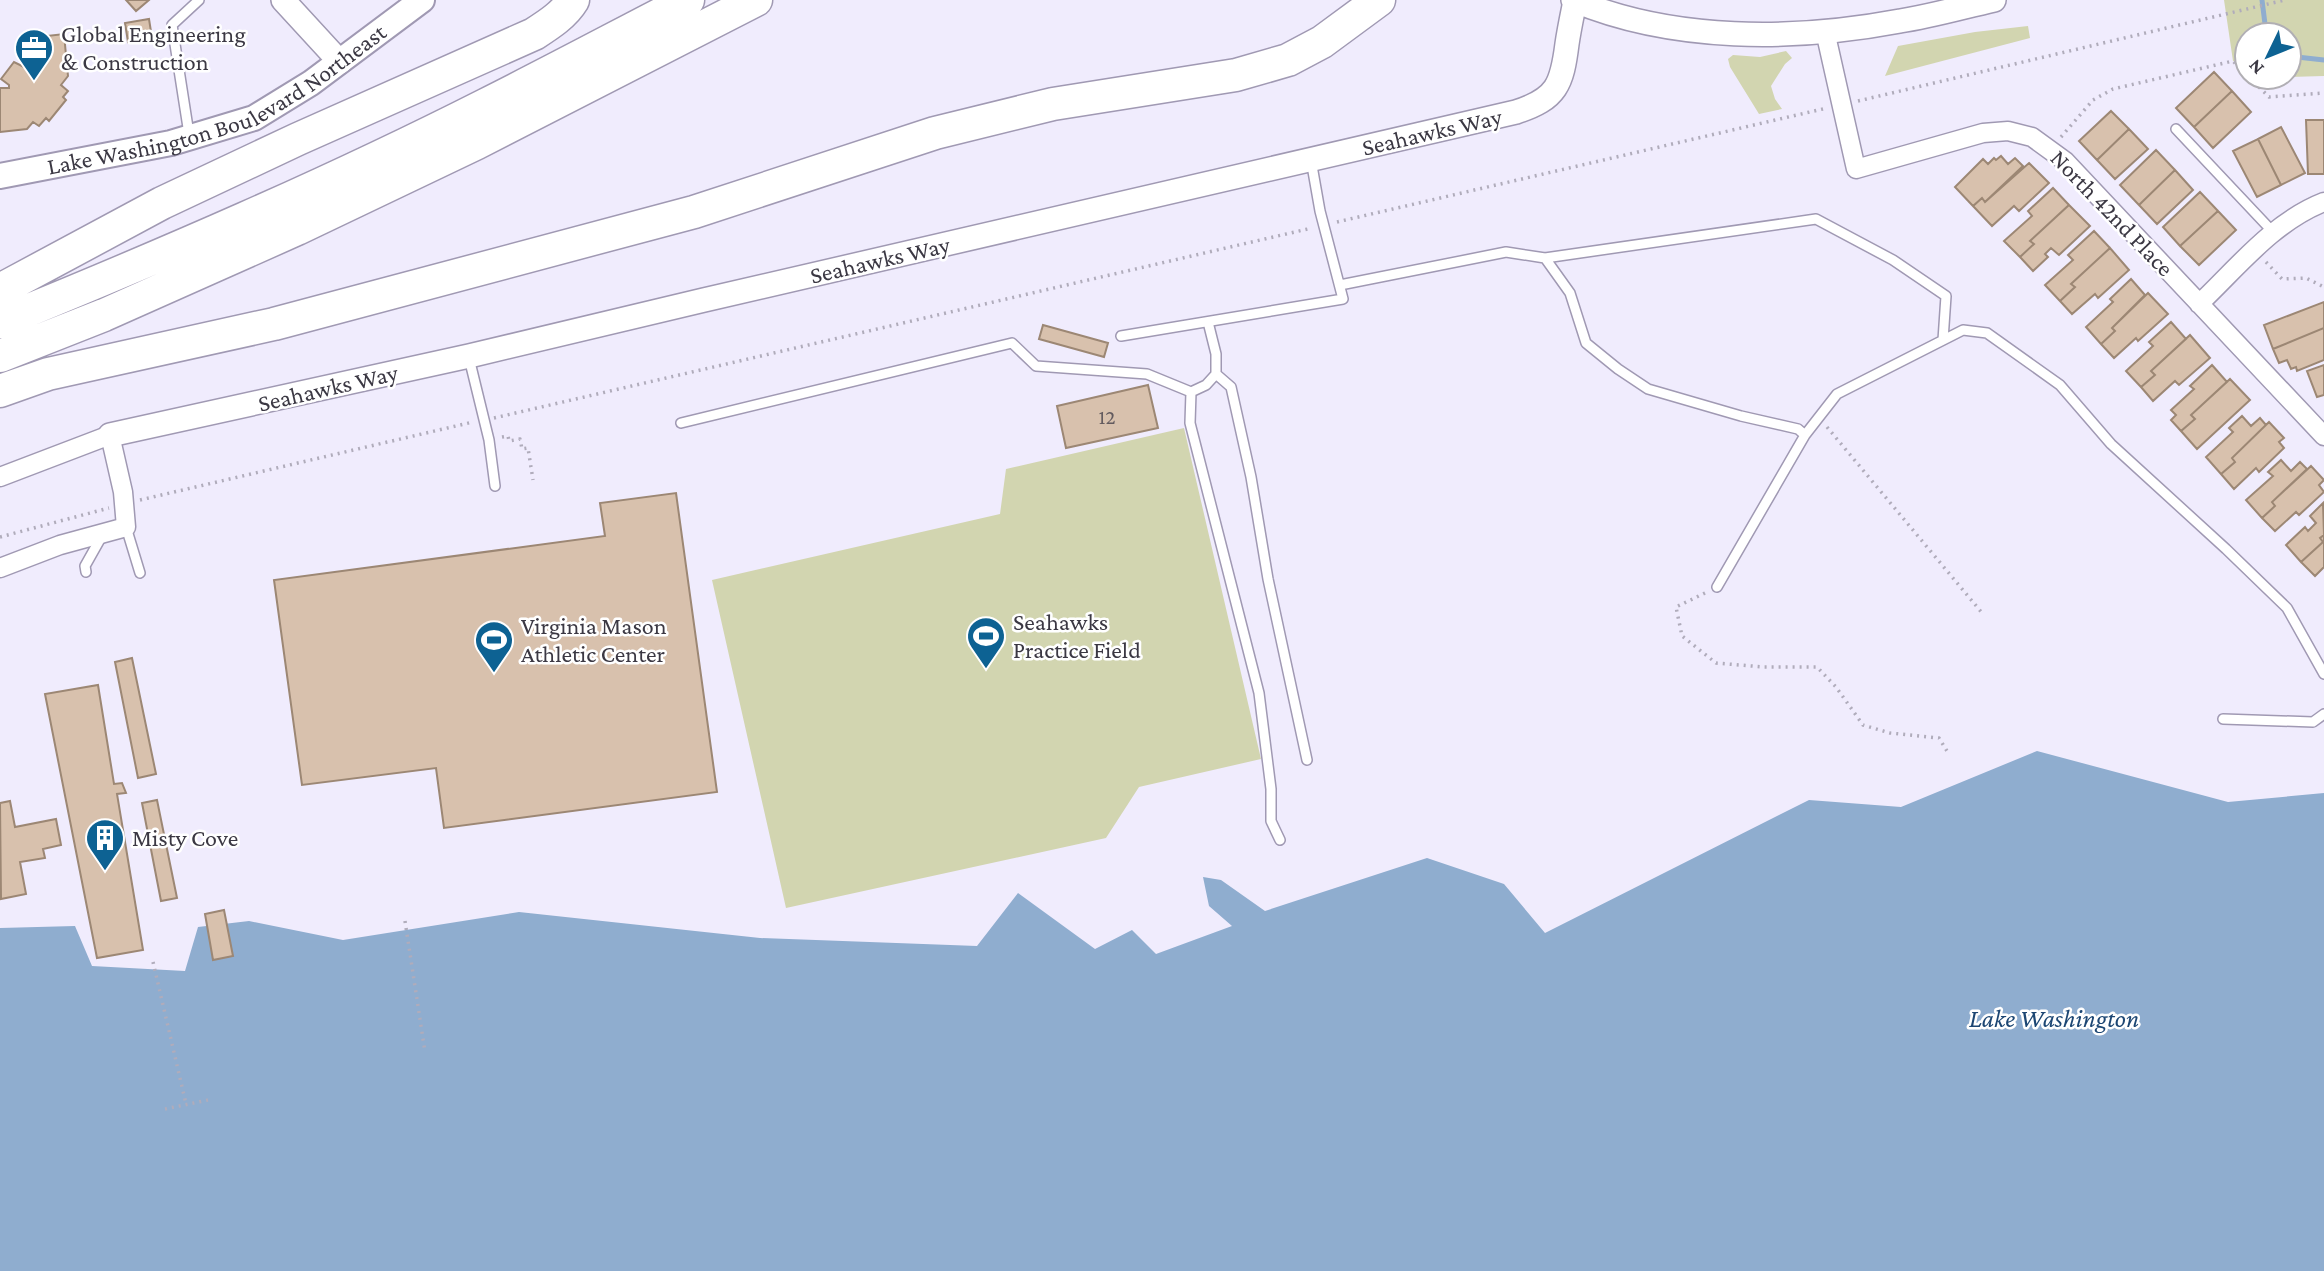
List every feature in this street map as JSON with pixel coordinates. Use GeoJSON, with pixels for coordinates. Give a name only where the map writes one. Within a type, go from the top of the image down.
{"type":"FeatureCollection","features":[{"type":"Feature","properties":{"kind":"highway"},"geometry":{"type":"LineString","coordinates":[[0,322],[93,284],[343,173],[484,106],[688,0]]}},
{"type":"Feature","properties":{"kind":"highway"},"geometry":{"type":"LineString","coordinates":[[0,356],[104,315],[297,229],[477,144],[756,0]]}},
{"type":"Feature","properties":{"kind":"highway"},"geometry":{"type":"LineString","coordinates":[[0,391],[48,374],[274,324],[694,212],[948,130],[1053,104],[1237,75],[1262,68],[1288,60],[1322,42],[1379,0]]}},
{"type":"Feature","properties":{"kind":"highway"},"geometry":{"type":"LineString","coordinates":[[0,290],[162,203],[534,34],[561,7]]}},
{"type":"Feature","properties":{"kind":"main road","name":"Lake Washington Boulevard Northeast"},"geometry":{"type":"LineString","coordinates":[[0,176],[190,139],[254,118],[340,62],[422,0]]}},
{"type":"Feature","properties":{"kind":"street"},"geometry":{"type":"LineString","coordinates":[[283,0],[340,62]]}},
{"type":"Feature","properties":{"kind":"street"},"geometry":{"type":"LineString","coordinates":[[1574,0],[1613,15],[1667,27],[1748,34],[1825,31],[1900,22],[1994,0]]}},
{"type":"Feature","properties":{"kind":"street","name":"Seahawks Way"},"geometry":{"type":"LineString","coordinates":[[110,435],[469,356],[1516,112],[1545,99],[1564,71],[1574,0]]}},
{"type":"Feature","properties":{"kind":"street","name":"North 42nd Place"},"geometry":{"type":"LineString","coordinates":[[1825,31],[1856,169],[1983,133],[2008,131],[2032,137],[2065,161],[2324,436]]}},
{"type":"Feature","properties":{"kind":"street"},"geometry":{"type":"LineString","coordinates":[[2199,304],[2273,232],[2302,211],[2324,202]]}},
{"type":"Feature","properties":{"kind":"street"},"geometry":{"type":"LineString","coordinates":[[0,477],[110,435],[123,492],[127,527],[60,545],[0,568]]}},
{"type":"Feature","properties":{"kind":"lane"},"geometry":{"type":"LineString","coordinates":[[190,139],[172,25],[199,0]]}},
{"type":"Feature","properties":{"kind":"lane"},"geometry":{"type":"LineString","coordinates":[[2176,129],[2273,232]]}},
{"type":"Feature","properties":{"kind":"lane"},"geometry":{"type":"LineString","coordinates":[[1121,336],[1343,299],[1320,211],[1311,160]]}},
{"type":"Feature","properties":{"kind":"lane"},"geometry":{"type":"LineString","coordinates":[[1340,285],[1506,252],[1545,258],[1816,219],[1893,260],[1946,296],[1943,340]]}},
{"type":"Feature","properties":{"kind":"lane"},"geometry":{"type":"LineString","coordinates":[[1545,258],[1570,293],[1586,343],[1618,369],[1648,389],[1741,416],[1798,429],[1805,435]]}},
{"type":"Feature","properties":{"kind":"lane"},"geometry":{"type":"LineString","coordinates":[[681,423],[1012,343],[1036,366],[1147,374],[1191,392],[1206,385],[1216,374],[1216,354],[1208,322]]}},
{"type":"Feature","properties":{"kind":"lane"},"geometry":{"type":"LineString","coordinates":[[1717,587],[1805,435],[1837,394],[1964,330],[1987,333],[2060,385],[2111,444],[2287,608],[2324,674]]}},
{"type":"Feature","properties":{"kind":"lane"},"geometry":{"type":"LineString","coordinates":[[469,356],[489,439],[495,486]]}},
{"type":"Feature","properties":{"kind":"lane"},"geometry":{"type":"LineString","coordinates":[[1216,374],[1231,387],[1307,760]]}},
{"type":"Feature","properties":{"kind":"lane"},"geometry":{"type":"LineString","coordinates":[[1191,392],[1190,423],[1259,693],[1271,789],[1271,821],[1280,840]]}},
{"type":"Feature","properties":{"kind":"lane"},"geometry":{"type":"LineString","coordinates":[[127,527],[139,573]]}},
{"type":"Feature","properties":{"kind":"lane"},"geometry":{"type":"LineString","coordinates":[[86,572],[85,566],[104,533]]}},
{"type":"Feature","properties":{"kind":"lane"},"geometry":{"type":"LineString","coordinates":[[2223,719],[2313,722],[2324,714]]}},
{"type":"Feature","properties":{"kind":"path"},"geometry":{"type":"LineString","coordinates":[[1856,101],[2285,0]]}},
{"type":"Feature","properties":{"kind":"path"},"geometry":{"type":"LineString","coordinates":[[2051,149],[2093,100],[2113,89],[2233,61]]}},
{"type":"Feature","properties":{"kind":"path"},"geometry":{"type":"LineString","coordinates":[[2263,91],[2269,97],[2324,93]]}},
{"type":"Feature","properties":{"kind":"path"},"geometry":{"type":"LineString","coordinates":[[1334,223],[1826,108]]}},
{"type":"Feature","properties":{"kind":"path"},"geometry":{"type":"LineString","coordinates":[[498,417],[1313,228]]}},
{"type":"Feature","properties":{"kind":"path"},"geometry":{"type":"LineString","coordinates":[[2255,250],[2282,279],[2306,278],[2324,287]]}},
{"type":"Feature","properties":{"kind":"path"},"geometry":{"type":"LineString","coordinates":[[1819,417],[1983,614]]}},
{"type":"Feature","properties":{"kind":"path"},"geometry":{"type":"LineString","coordinates":[[138,500],[472,422]]}},
{"type":"Feature","properties":{"kind":"path"},"geometry":{"type":"LineString","coordinates":[[489,439],[508,436],[509,441],[520,439],[522,449],[528,448],[533,480]]}},
{"type":"Feature","properties":{"kind":"path"},"geometry":{"type":"LineString","coordinates":[[0,537],[111,507]]}},
{"type":"Feature","properties":{"kind":"path"},"geometry":{"type":"LineString","coordinates":[[1717,587],[1676,607],[1682,636],[1716,663],[1763,667],[1817,667],[1836,687],[1863,725],[1890,733],[1939,738],[1947,751]]}},
{"type":"Feature","properties":{"kind":"path"},"geometry":{"type":"LineString","coordinates":[[405,921],[425,1052]]}},
{"type":"Feature","properties":{"kind":"path"},"geometry":{"type":"LineString","coordinates":[[153,962],[186,1104]]}},
{"type":"Feature","properties":{"kind":"path"},"geometry":{"type":"LineString","coordinates":[[165,1109],[208,1100]]}},
{"type":"Feature","properties":{"kind":"green space"},"geometry":{"type":"Polygon","coordinates":[[[2224,0],[2324,0],[2324,76],[2303,77],[2303,21],[2233,21],[2233,61],[2224,0]]]}},
{"type":"Feature","properties":{"kind":"green space"},"geometry":{"type":"Polygon","coordinates":[[[2028,26],[2030,38],[1885,76],[1898,46],[1975,32],[2028,26]]]}},
{"type":"Feature","properties":{"kind":"green space"},"geometry":{"type":"Polygon","coordinates":[[[1786,51],[1792,58],[1771,86],[1782,109],[1759,114],[1730,67],[1728,59],[1733,55],[1760,57],[1786,51]]]}},
{"type":"Feature","properties":{"kind":"green space","name":"Seahawks Practice Field"},"geometry":{"type":"Polygon","coordinates":[[[1184,428],[1261,759],[1139,787],[1106,838],[786,908],[712,580],[1000,514],[1006,469],[1184,428]]]}},
{"type":"Feature","properties":{"kind":"water","name":"Lake Washington"},"geometry":{"type":"Polygon","coordinates":[[[2037,751],[2228,802],[2324,793],[2324,1271],[0,1271],[0,928],[75,926],[92,966],[185,971],[198,927],[249,921],[343,940],[519,912],[760,938],[977,946],[1018,893],[1095,949],[1132,930],[1156,954],[1232,926],[1209,906],[1203,877],[1221,880],[1265,911],[1427,858],[1504,884],[1545,933],[1809,800],[1901,807],[2037,751]]]}},
{"type":"Feature","properties":{"kind":"building"},"geometry":{"type":"Polygon","coordinates":[[[126,0],[149,0],[136,11],[126,0]]]}},
{"type":"Feature","properties":{"kind":"building"},"geometry":{"type":"Polygon","coordinates":[[[149,19],[152,38],[128,42],[125,23],[149,19]]]}},
{"type":"Feature","properties":{"kind":"building","name":"Global Engineering & Construction"},"geometry":{"type":"Polygon","coordinates":[[[64,34],[68,76],[61,85],[68,91],[63,97],[66,100],[49,121],[46,118],[39,126],[33,122],[27,129],[0,132],[0,88],[9,88],[1,79],[14,62],[24,67],[21,39],[64,34]]]}},
{"type":"Feature","properties":{"kind":"building"},"geometry":{"type":"Polygon","coordinates":[[[2214,72],[2232,91],[2194,127],[2176,108],[2214,72]]]}},
{"type":"Feature","properties":{"kind":"building"},"geometry":{"type":"Polygon","coordinates":[[[2232,91],[2251,112],[2213,148],[2194,127],[2232,91]]]}},
{"type":"Feature","properties":{"kind":"building"},"geometry":{"type":"Polygon","coordinates":[[[2111,111],[2129,129],[2097,160],[2079,141],[2111,111]]]}},
{"type":"Feature","properties":{"kind":"building"},"geometry":{"type":"Polygon","coordinates":[[[2306,120],[2324,120],[2324,174],[2308,174],[2306,120]]]}},
{"type":"Feature","properties":{"kind":"building"},"geometry":{"type":"Polygon","coordinates":[[[2281,127],[2305,173],[2281,185],[2258,139],[2281,127]]]}},
{"type":"Feature","properties":{"kind":"building"},"geometry":{"type":"Polygon","coordinates":[[[2129,129],[2148,149],[2115,179],[2097,160],[2129,129]]]}},
{"type":"Feature","properties":{"kind":"building"},"geometry":{"type":"Polygon","coordinates":[[[2258,139],[2281,185],[2257,197],[2233,151],[2258,139]]]}},
{"type":"Feature","properties":{"kind":"building"},"geometry":{"type":"Polygon","coordinates":[[[2156,150],[2175,170],[2139,205],[2120,185],[2156,150]]]}},
{"type":"Feature","properties":{"kind":"building"},"geometry":{"type":"Polygon","coordinates":[[[2001,156],[2008,164],[2015,158],[2023,166],[1985,202],[1982,198],[1973,206],[1955,187],[1983,159],[1988,164],[2001,156]]]}},
{"type":"Feature","properties":{"kind":"building"},"geometry":{"type":"Polygon","coordinates":[[[2029,163],[2049,183],[2019,211],[2014,206],[1992,226],[1973,206],[1982,198],[1985,202],[2029,163]]]}},
{"type":"Feature","properties":{"kind":"building"},"geometry":{"type":"Polygon","coordinates":[[[2175,170],[2193,190],[2157,224],[2139,205],[2175,170]]]}},
{"type":"Feature","properties":{"kind":"building"},"geometry":{"type":"Polygon","coordinates":[[[2053,188],[2069,205],[2030,241],[2034,244],[2020,257],[2004,241],[2032,216],[2028,211],[2053,188]]]}},
{"type":"Feature","properties":{"kind":"building"},"geometry":{"type":"Polygon","coordinates":[[[2200,192],[2218,211],[2180,246],[2163,227],[2200,192]]]}},
{"type":"Feature","properties":{"kind":"building"},"geometry":{"type":"Polygon","coordinates":[[[2069,205],[2090,226],[2059,255],[2051,248],[2045,254],[2048,257],[2033,271],[2020,257],[2034,244],[2030,241],[2069,205]]]}},
{"type":"Feature","properties":{"kind":"building"},"geometry":{"type":"Polygon","coordinates":[[[2218,211],[2236,230],[2199,265],[2180,246],[2218,211]]]}},
{"type":"Feature","properties":{"kind":"building"},"geometry":{"type":"Polygon","coordinates":[[[2094,231],[2110,248],[2071,284],[2075,287],[2060,301],[2045,285],[2073,260],[2068,255],[2094,231]]]}},
{"type":"Feature","properties":{"kind":"building"},"geometry":{"type":"Polygon","coordinates":[[[2110,248],[2129,270],[2098,298],[2095,294],[2072,314],[2060,301],[2075,287],[2071,284],[2110,248]]]}},
{"type":"Feature","properties":{"kind":"building"},"geometry":{"type":"Polygon","coordinates":[[[2131,279],[2145,295],[2112,328],[2115,331],[2101,344],[2086,327],[2113,302],[2110,299],[2131,279]]]}},
{"type":"Feature","properties":{"kind":"building"},"geometry":{"type":"Polygon","coordinates":[[[2148,293],[2168,314],[2114,358],[2101,344],[2115,331],[2112,328],[2148,293]]]}},
{"type":"Feature","properties":{"kind":"building"},"geometry":{"type":"Polygon","coordinates":[[[2324,302],[2324,328],[2273,349],[2264,325],[2324,302]]]}},
{"type":"Feature","properties":{"kind":"building"},"geometry":{"type":"Polygon","coordinates":[[[2171,322],[2186,339],[2151,371],[2155,375],[2141,387],[2126,371],[2153,346],[2149,342],[2171,322]]]}},
{"type":"Feature","properties":{"kind":"building"},"geometry":{"type":"Polygon","coordinates":[[[1043,325],[1108,343],[1104,357],[1039,339],[1043,325]]]}},
{"type":"Feature","properties":{"kind":"building"},"geometry":{"type":"Polygon","coordinates":[[[2324,328],[2324,360],[2297,371],[2296,367],[2291,369],[2287,360],[2279,363],[2273,349],[2324,328]]]}},
{"type":"Feature","properties":{"kind":"building"},"geometry":{"type":"Polygon","coordinates":[[[2190,335],[2210,358],[2179,385],[2175,381],[2153,401],[2141,387],[2155,375],[2151,371],[2190,335]]]}},
{"type":"Feature","properties":{"kind":"building"},"geometry":{"type":"Polygon","coordinates":[[[2212,365],[2227,382],[2191,415],[2195,419],[2181,431],[2171,420],[2176,415],[2171,410],[2194,389],[2190,386],[2212,365]]]}},
{"type":"Feature","properties":{"kind":"building"},"geometry":{"type":"Polygon","coordinates":[[[2324,365],[2324,395],[2317,397],[2307,371],[2324,365]]]}},
{"type":"Feature","properties":{"kind":"building"},"geometry":{"type":"Polygon","coordinates":[[[2230,379],[2250,400],[2197,449],[2181,431],[2195,419],[2191,415],[2230,379]]]}},
{"type":"Feature","properties":{"kind":"building"},"geometry":{"type":"Polygon","coordinates":[[[1148,385],[1158,428],[1066,448],[1057,406],[1148,385]]]}},
{"type":"Feature","properties":{"kind":"building"},"geometry":{"type":"Polygon","coordinates":[[[2242,416],[2251,426],[2260,418],[2266,425],[2232,458],[2235,462],[2221,474],[2206,457],[2233,432],[2229,428],[2242,416]]]}},
{"type":"Feature","properties":{"kind":"building"},"geometry":{"type":"Polygon","coordinates":[[[2269,422],[2284,438],[2279,442],[2284,448],[2259,472],[2256,468],[2234,489],[2221,474],[2235,462],[2232,458],[2269,422]]]}},
{"type":"Feature","properties":{"kind":"building"},"geometry":{"type":"Polygon","coordinates":[[[2281,460],[2291,471],[2300,462],[2307,469],[2272,502],[2275,506],[2262,518],[2246,500],[2273,476],[2268,472],[2281,460]]]}},
{"type":"Feature","properties":{"kind":"building"},"geometry":{"type":"Polygon","coordinates":[[[2311,466],[2324,480],[2319,485],[2324,492],[2299,515],[2296,512],[2275,531],[2262,518],[2275,506],[2272,502],[2311,466]]]}},
{"type":"Feature","properties":{"kind":"building","name":"Virginia Mason Athletic Center"},"geometry":{"type":"Polygon","coordinates":[[[676,493],[717,792],[444,828],[436,768],[302,785],[274,580],[605,536],[600,503],[676,493]]]}},
{"type":"Feature","properties":{"kind":"building"},"geometry":{"type":"Polygon","coordinates":[[[2323,503],[2324,535],[2320,538],[2323,542],[2301,562],[2286,545],[2305,527],[2308,531],[2316,523],[2310,516],[2323,503]]]}},
{"type":"Feature","properties":{"kind":"building"},"geometry":{"type":"Polygon","coordinates":[[[2324,535],[2324,567],[2315,576],[2301,562],[2323,542],[2320,538],[2324,535]]]}},
{"type":"Feature","properties":{"kind":"building"},"geometry":{"type":"Polygon","coordinates":[[[132,658],[156,774],[138,778],[115,662],[132,658]]]}},
{"type":"Feature","properties":{"kind":"building","name":"Misty Cove"},"geometry":{"type":"Polygon","coordinates":[[[98,685],[114,784],[122,783],[126,793],[117,794],[143,950],[97,958],[45,694],[98,685]]]}},
{"type":"Feature","properties":{"kind":"building"},"geometry":{"type":"Polygon","coordinates":[[[157,800],[177,898],[161,901],[142,803],[157,800]]]}},
{"type":"Feature","properties":{"kind":"building"},"geometry":{"type":"Polygon","coordinates":[[[10,801],[15,827],[56,819],[61,845],[43,849],[45,858],[20,862],[26,894],[1,899],[0,803],[10,801]]]}},
{"type":"Feature","properties":{"kind":"building"},"geometry":{"type":"Polygon","coordinates":[[[224,910],[233,956],[213,960],[205,914],[224,910]]]}},
{"type":"Feature","properties":{"kind":"waterway"},"geometry":{"type":"LineString","coordinates":[[2262,0],[2265,21]]}},
{"type":"Feature","properties":{"kind":"waterway"},"geometry":{"type":"LineString","coordinates":[[2303,58],[2324,60]]}},
{"type":"Feature","properties":{"kind":"place","name":"Global Engineering & Construction"},"geometry":{"type":"Point","coordinates":[34,82]}},
{"type":"Feature","properties":{"kind":"place","name":"Seahawks Practice Field"},"geometry":{"type":"Point","coordinates":[986,670]}},
{"type":"Feature","properties":{"kind":"place","name":"Virginia Mason Athletic Center"},"geometry":{"type":"Point","coordinates":[494,674]}},
{"type":"Feature","properties":{"kind":"place","name":"Misty Cove"},"geometry":{"type":"Point","coordinates":[105,872]}}]}
